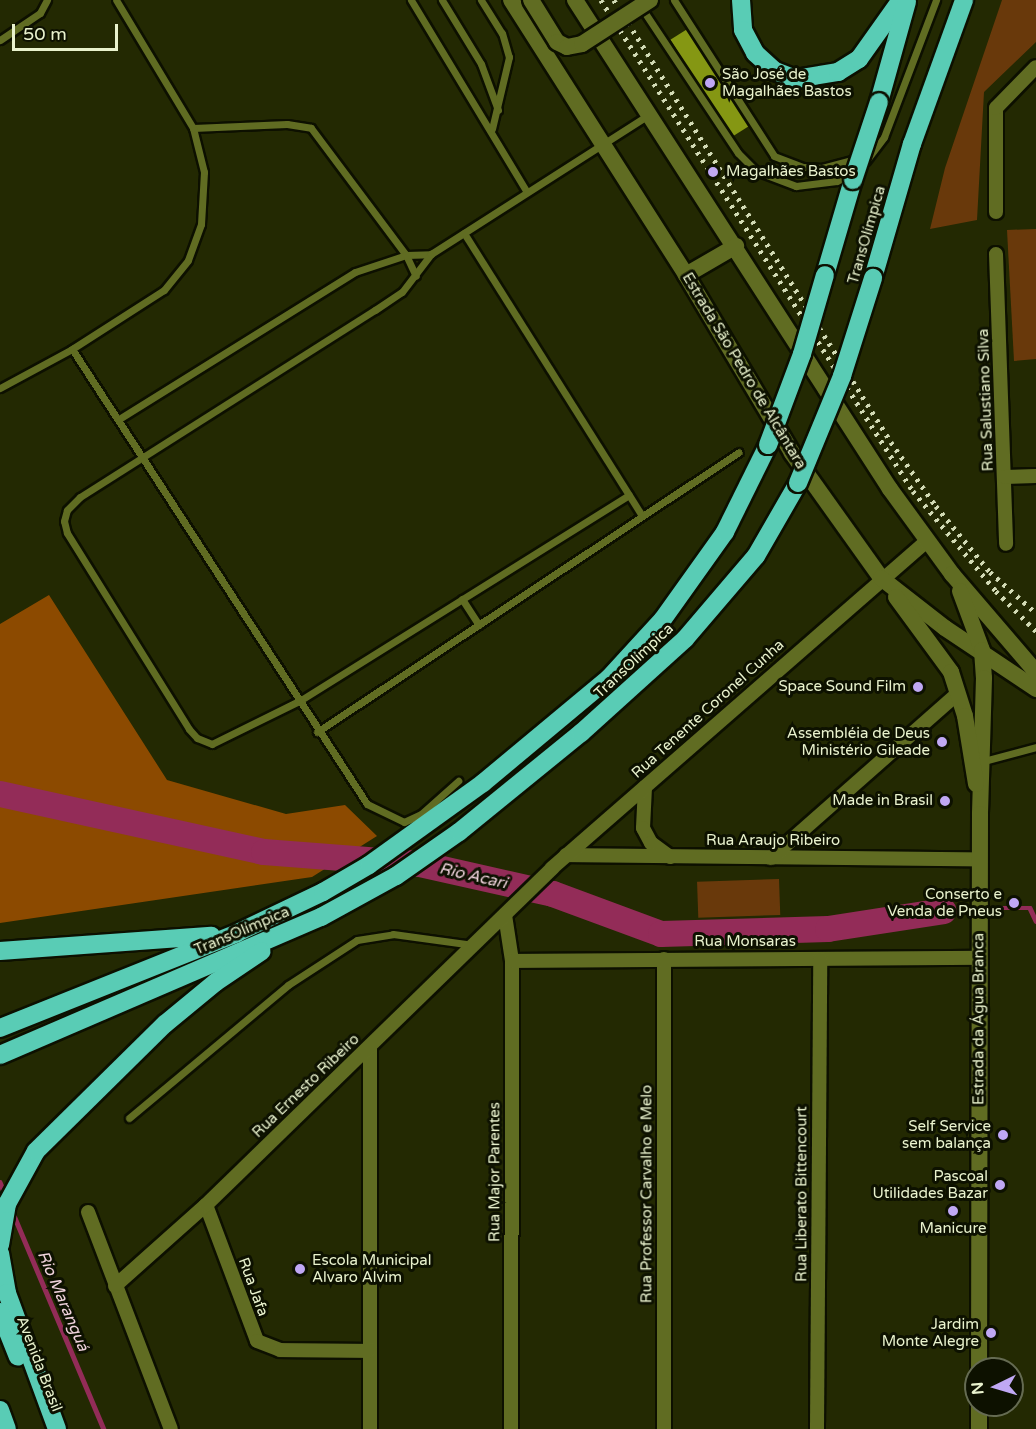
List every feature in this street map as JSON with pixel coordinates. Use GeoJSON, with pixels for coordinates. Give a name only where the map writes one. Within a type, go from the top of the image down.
{"type":"FeatureCollection","features":[{"type":"Feature","properties":{"kind":"highway"},"geometry":{"type":"LineString","coordinates":[[741,0],[743,30],[755,53],[770,67],[796,79],[838,72],[859,59],[901,0]]}},
{"type":"Feature","properties":{"kind":"highway","name":"TransOlímpica"},"geometry":{"type":"LineString","coordinates":[[0,1028],[237,933],[281,913],[369,865],[421,829],[572,711],[608,679],[663,619],[725,532],[768,445],[802,354],[908,0]]}},
{"type":"Feature","properties":{"kind":"highway","name":"TransOlímpica"},"geometry":{"type":"LineString","coordinates":[[0,1055],[324,916],[396,876],[459,832],[620,699],[685,639],[756,556],[798,483],[842,376],[912,144],[964,0]]}},
{"type":"Feature","properties":{"kind":"highway"},"geometry":{"type":"LineString","coordinates":[[0,1245],[7,1204],[36,1151],[165,1024],[216,982],[324,916]]}},
{"type":"Feature","properties":{"kind":"highway"},"geometry":{"type":"LineString","coordinates":[[0,951],[237,933]]}},
{"type":"Feature","properties":{"kind":"highway"},"geometry":{"type":"LineString","coordinates":[[0,1253],[2,1275],[57,1429]]}},
{"type":"Feature","properties":{"kind":"highway","name":"Avenida Brasil"},"geometry":{"type":"LineString","coordinates":[[0,1312],[45,1429]]}},
{"type":"Feature","properties":{"kind":"highway"},"geometry":{"type":"LineString","coordinates":[[0,1410],[7,1429]]}},
{"type":"Feature","properties":{"kind":"street","name":"Estrada São Pedro de Alcântara"},"geometry":{"type":"LineString","coordinates":[[511,0],[686,275],[792,453],[881,578],[945,628],[982,650],[1036,689]]}},
{"type":"Feature","properties":{"kind":"street"},"geometry":{"type":"LineString","coordinates":[[531,0],[557,42],[567,47],[582,44],[650,0]]}},
{"type":"Feature","properties":{"kind":"street"},"geometry":{"type":"LineString","coordinates":[[575,0],[648,115],[736,246],[890,489],[952,574],[1036,672]]}},
{"type":"Feature","properties":{"kind":"street"},"geometry":{"type":"LineString","coordinates":[[996,212],[996,108],[1036,67]]}},
{"type":"Feature","properties":{"kind":"street"},"geometry":{"type":"LineString","coordinates":[[686,275],[736,246]]}},
{"type":"Feature","properties":{"kind":"street","name":"Rua Salustiano Silva"},"geometry":{"type":"LineString","coordinates":[[996,254],[1006,544]]}},
{"type":"Feature","properties":{"kind":"street"},"geometry":{"type":"LineString","coordinates":[[1005,477],[1036,476]]}},
{"type":"Feature","properties":{"kind":"street","name":"Rua Tenente Coronel Cunha"},"geometry":{"type":"LineString","coordinates":[[510,910],[566,855],[881,578],[927,541]]}},
{"type":"Feature","properties":{"kind":"street","name":"Estrada da Água Branca"},"geometry":{"type":"LineString","coordinates":[[952,574],[982,650],[984,762],[980,814],[979,1357]]}},
{"type":"Feature","properties":{"kind":"street","name":"Estrada da Água Branca"},"geometry":{"type":"LineString","coordinates":[[881,578],[941,657],[958,693],[980,814]]}},
{"type":"Feature","properties":{"kind":"street"},"geometry":{"type":"LineString","coordinates":[[771,858],[958,693]]}},
{"type":"Feature","properties":{"kind":"street"},"geometry":{"type":"LineString","coordinates":[[645,787],[643,828],[651,843],[670,857]]}},
{"type":"Feature","properties":{"kind":"street","name":"Rua Araujo Ribeiro"},"geometry":{"type":"LineString","coordinates":[[566,855],[980,859]]}},
{"type":"Feature","properties":{"kind":"street","name":"Rua Ernesto Ribeiro"},"geometry":{"type":"LineString","coordinates":[[115,1286],[206,1205],[510,910]]}},
{"type":"Feature","properties":{"kind":"street","name":"Rua Major Parentes"},"geometry":{"type":"LineString","coordinates":[[510,910],[512,961],[511,1429]]}},
{"type":"Feature","properties":{"kind":"street","name":"Rua Monsaras"},"geometry":{"type":"LineString","coordinates":[[512,961],[979,958]]}},
{"type":"Feature","properties":{"kind":"street","name":"Rua Professor Carvalho e Melo"},"geometry":{"type":"LineString","coordinates":[[664,959],[664,1429]]}},
{"type":"Feature","properties":{"kind":"street","name":"Rua Liberato Bittencourt"},"geometry":{"type":"LineString","coordinates":[[817,1429],[820,959]]}},
{"type":"Feature","properties":{"kind":"street"},"geometry":{"type":"LineString","coordinates":[[370,1047],[370,1429]]}},
{"type":"Feature","properties":{"kind":"street","name":"Rua Jafa"},"geometry":{"type":"LineString","coordinates":[[206,1205],[257,1341],[280,1350],[369,1351]]}},
{"type":"Feature","properties":{"kind":"street"},"geometry":{"type":"LineString","coordinates":[[88,1212],[171,1429]]}},
{"type":"Feature","properties":{"kind":"lane"},"geometry":{"type":"LineString","coordinates":[[0,40],[40,13],[47,0]]}},
{"type":"Feature","properties":{"kind":"lane"},"geometry":{"type":"LineString","coordinates":[[0,388],[72,349],[164,290],[188,260],[201,224],[204,172],[193,128],[117,0]]}},
{"type":"Feature","properties":{"kind":"lane"},"geometry":{"type":"LineString","coordinates":[[411,0],[492,129],[527,192]]}},
{"type":"Feature","properties":{"kind":"lane"},"geometry":{"type":"LineString","coordinates":[[442,0],[475,54],[498,110]]}},
{"type":"Feature","properties":{"kind":"lane"},"geometry":{"type":"LineString","coordinates":[[481,0],[508,51],[498,110],[492,129]]}},
{"type":"Feature","properties":{"kind":"lane","name":"TransOlímpica"},"geometry":{"type":"LineString","coordinates":[[636,0],[738,153],[756,171],[796,186],[837,181],[870,157],[884,137],[936,0]]}},
{"type":"Feature","properties":{"kind":"lane"},"geometry":{"type":"LineString","coordinates":[[674,0],[774,156],[803,167],[837,166],[853,160],[884,137]]}},
{"type":"Feature","properties":{"kind":"lane"},"geometry":{"type":"LineString","coordinates":[[629,495],[299,701],[219,744],[204,741],[189,729],[67,533],[64,521],[67,510],[80,497],[402,292],[431,254],[648,115]]}},
{"type":"Feature","properties":{"kind":"lane"},"geometry":{"type":"LineString","coordinates":[[193,128],[286,124],[310,128],[406,255],[416,276]]}},
{"type":"Feature","properties":{"kind":"lane"},"geometry":{"type":"LineString","coordinates":[[464,233],[642,516]]}},
{"type":"Feature","properties":{"kind":"lane"},"geometry":{"type":"LineString","coordinates":[[119,419],[355,273],[406,255],[431,254]]}},
{"type":"Feature","properties":{"kind":"lane"},"geometry":{"type":"LineString","coordinates":[[72,349],[143,456],[317,732],[367,804],[404,822],[421,814],[458,781]]}},
{"type":"Feature","properties":{"kind":"lane"},"geometry":{"type":"LineString","coordinates":[[317,732],[739,452]]}},
{"type":"Feature","properties":{"kind":"lane"},"geometry":{"type":"LineString","coordinates":[[462,599],[479,625]]}},
{"type":"Feature","properties":{"kind":"lane"},"geometry":{"type":"LineString","coordinates":[[984,762],[1036,747]]}},
{"type":"Feature","properties":{"kind":"lane"},"geometry":{"type":"LineString","coordinates":[[129,1118],[288,985],[357,940],[393,934],[476,945]]}},
{"type":"Feature","properties":{"kind":"shaded area"},"geometry":{"type":"Polygon","coordinates":[[[1002,0],[1036,0],[1036,42],[984,92],[977,220],[930,229],[945,168],[1002,0]]]}},
{"type":"Feature","properties":{"kind":"shaded area"},"geometry":{"type":"Polygon","coordinates":[[[1036,229],[1036,359],[1014,361],[1007,230],[1036,229]]]}},
{"type":"Feature","properties":{"kind":"shaded area"},"geometry":{"type":"Polygon","coordinates":[[[49,595],[167,780],[286,814],[345,805],[377,836],[312,877],[0,923],[0,624],[49,595]]]}},
{"type":"Feature","properties":{"kind":"shaded area"},"geometry":{"type":"Polygon","coordinates":[[[779,879],[780,915],[698,918],[697,882],[779,879]]]}},
{"type":"Feature","properties":{"kind":"building","name":"São José de Magalhães Bastos"},"geometry":{"type":"Polygon","coordinates":[[[689,28],[750,126],[731,137],[670,40],[689,28]]]}},
{"type":"Feature","properties":{"kind":"waterway","name":"Rio Acari"},"geometry":{"type":"LineString","coordinates":[[0,794],[264,852],[420,864],[553,894],[661,934],[828,929],[944,911]]}},
{"type":"Feature","properties":{"kind":"waterway"},"geometry":{"type":"LineString","coordinates":[[993,908],[1030,908],[1036,921]]}},
{"type":"Feature","properties":{"kind":"waterway","name":"Rio Maranguá"},"geometry":{"type":"LineString","coordinates":[[0,1182],[6,1197]]}},
{"type":"Feature","properties":{"kind":"waterway","name":"Rio Maranguá"},"geometry":{"type":"LineString","coordinates":[[13,1213],[104,1429]]}},
{"type":"Feature","properties":{"kind":"railway"},"geometry":{"type":"LineString","coordinates":[[601,0],[913,491],[996,591],[1036,631]]}},
{"type":"Feature","properties":{"kind":"railway"},"geometry":{"type":"LineString","coordinates":[[614,0],[891,442],[936,506],[990,572],[1036,613]]}},
{"type":"Feature","properties":{"kind":"place","name":"São José de Magalhães Bastos"},"geometry":{"type":"Point","coordinates":[710,83]}},
{"type":"Feature","properties":{"kind":"place","name":"Magalhães Bastos"},"geometry":{"type":"Point","coordinates":[713,172]}},
{"type":"Feature","properties":{"kind":"place","name":"Space Sound Film"},"geometry":{"type":"Point","coordinates":[918,687]}},
{"type":"Feature","properties":{"kind":"place","name":"Assembléia de Deus Ministério Gileade"},"geometry":{"type":"Point","coordinates":[942,742]}},
{"type":"Feature","properties":{"kind":"place","name":"Made in Brasil"},"geometry":{"type":"Point","coordinates":[945,801]}},
{"type":"Feature","properties":{"kind":"place","name":"Conserto e Venda de Pneus"},"geometry":{"type":"Point","coordinates":[1014,903]}},
{"type":"Feature","properties":{"kind":"place","name":"Self Service sem balança"},"geometry":{"type":"Point","coordinates":[1003,1135]}},
{"type":"Feature","properties":{"kind":"place","name":"Pascoal Utilidades Bazar"},"geometry":{"type":"Point","coordinates":[1000,1185]}},
{"type":"Feature","properties":{"kind":"place","name":"Manicure"},"geometry":{"type":"Point","coordinates":[953,1211]}},
{"type":"Feature","properties":{"kind":"place","name":"Escola Municipal Alvaro Alvim"},"geometry":{"type":"Point","coordinates":[300,1269]}},
{"type":"Feature","properties":{"kind":"place","name":"Jardim Monte Alegre"},"geometry":{"type":"Point","coordinates":[991,1333]}}]}
